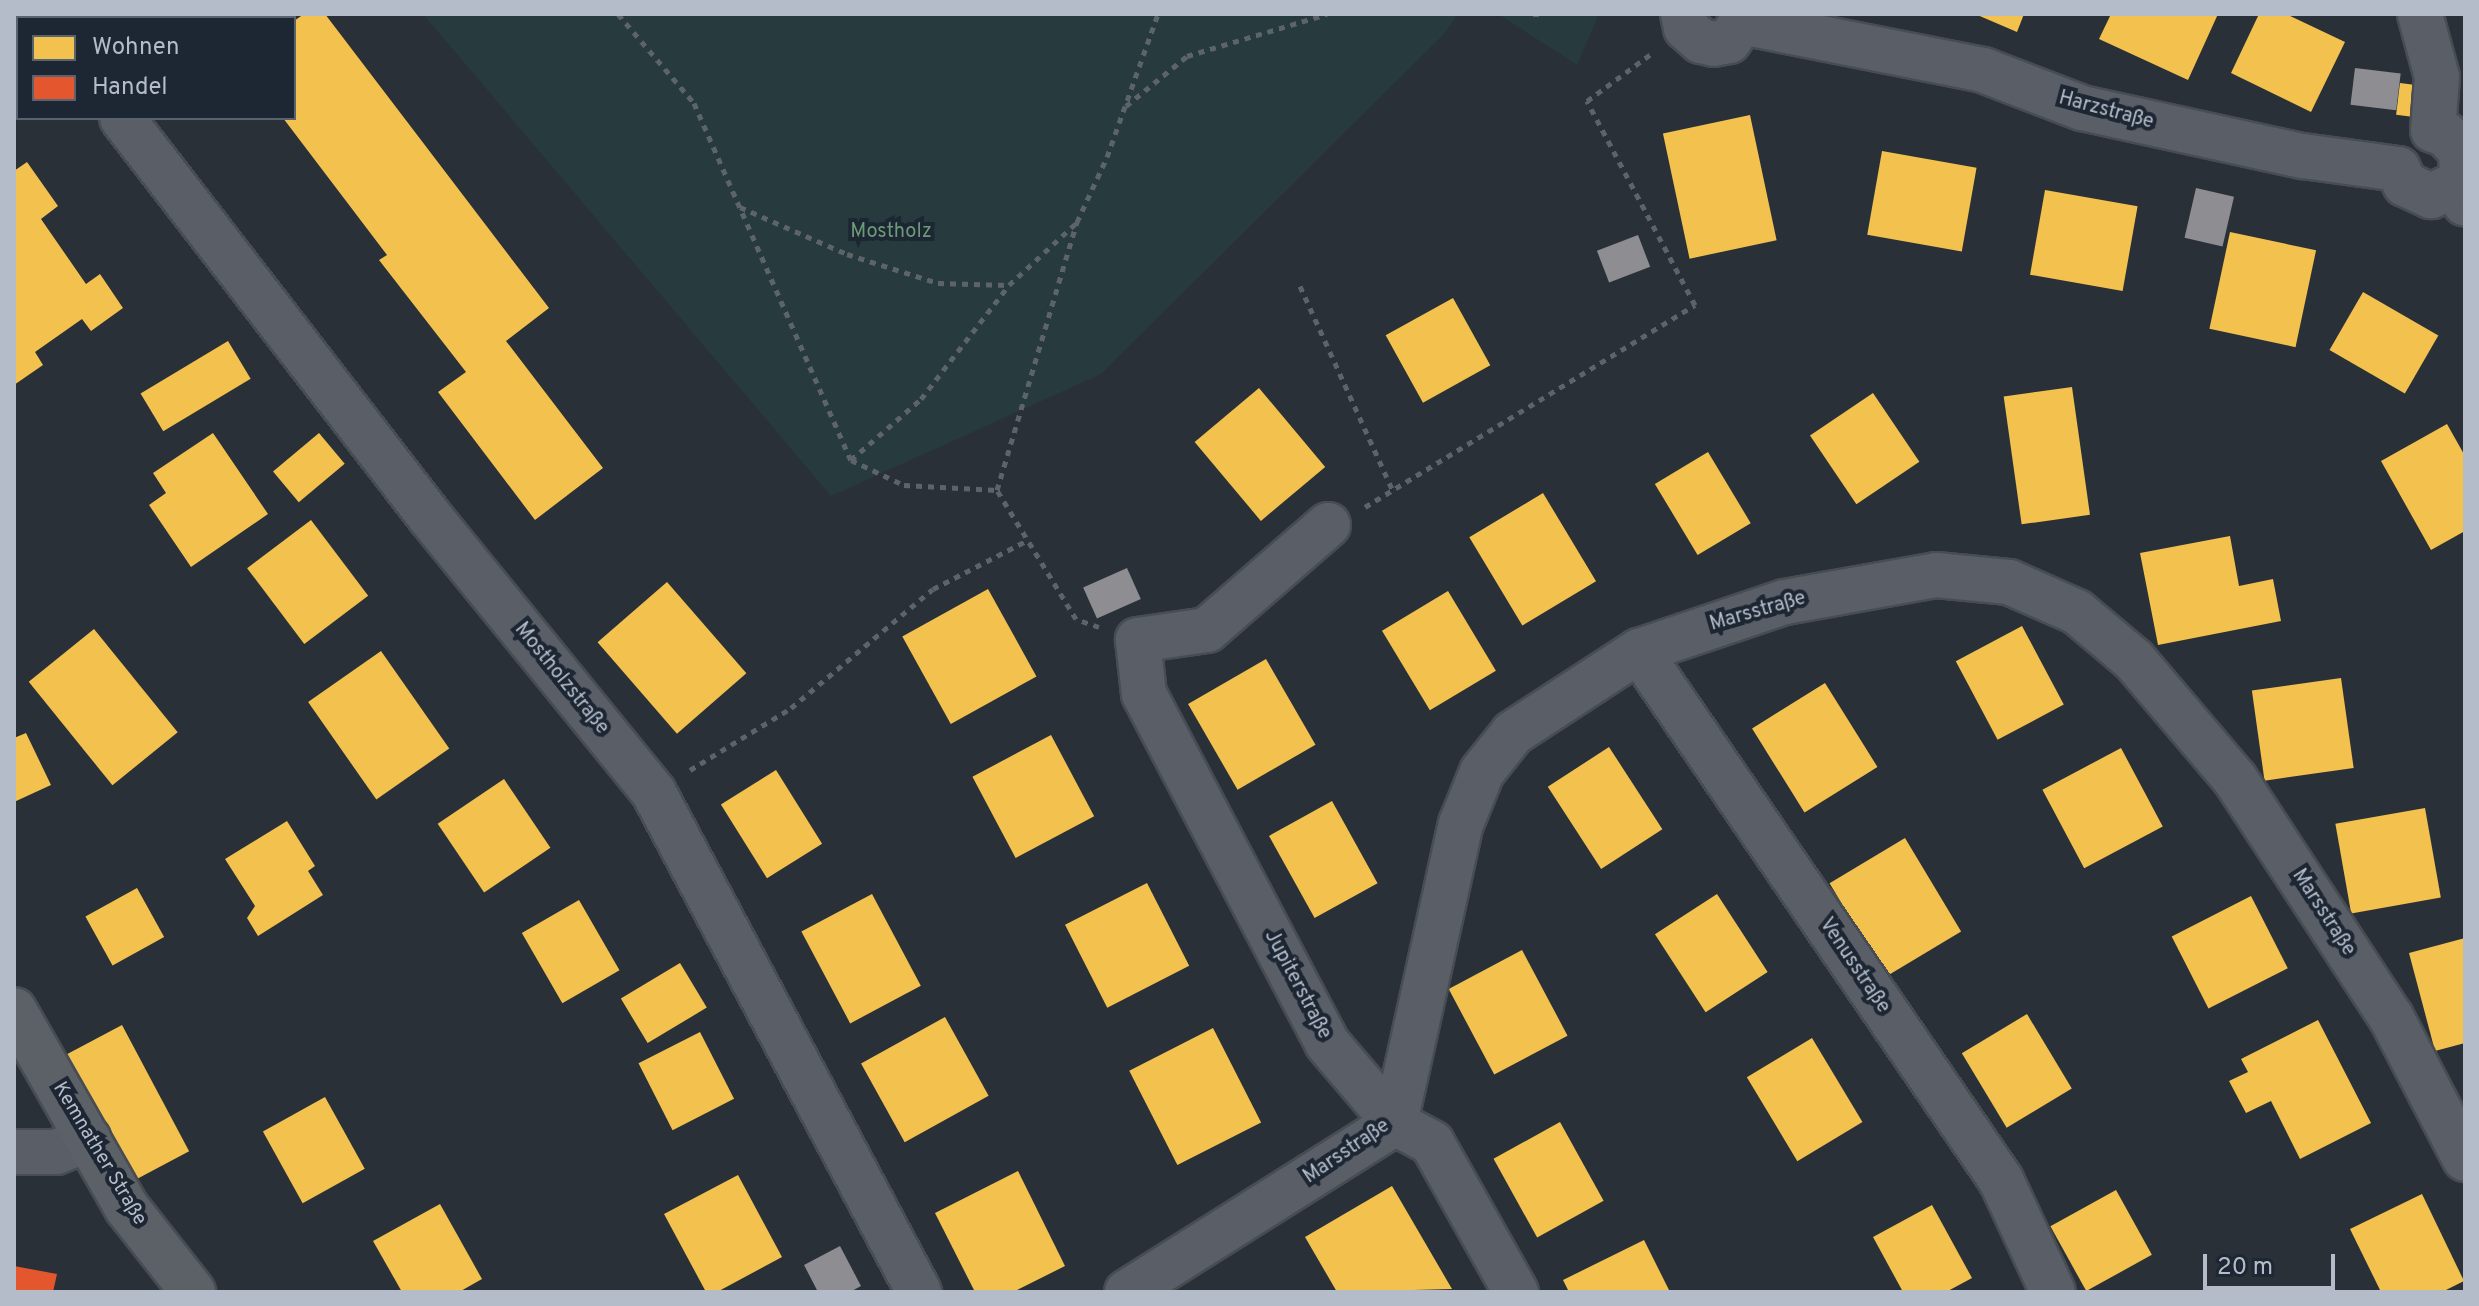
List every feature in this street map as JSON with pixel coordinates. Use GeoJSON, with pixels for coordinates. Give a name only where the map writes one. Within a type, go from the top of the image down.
{"type":"FeatureCollection","features":[{"type":"Feature","properties":{"kind":"main road","name":"Kemnather Straße"},"geometry":{"type":"LineString","coordinates":[[14,1010],[127,1208],[193,1292]]}},
{"type":"Feature","properties":{"kind":"street"},"geometry":{"type":"LineString","coordinates":[[2420,14],[2437,77],[2433,130]]}},
{"type":"Feature","properties":{"kind":"street","name":"Harzstraße"},"geometry":{"type":"LineString","coordinates":[[1684,21],[1701,41],[1714,44],[1729,41],[1746,19],[1983,70],[2082,108],[2303,156],[2398,169]]}},
{"type":"Feature","properties":{"kind":"street","name":"Mostholzstraße"},"geometry":{"type":"LineString","coordinates":[[124,120],[430,517],[654,793],[919,1292]]}},
{"type":"Feature","properties":{"kind":"street"},"geometry":{"type":"LineString","coordinates":[[2433,130],[2445,134],[2461,151],[2460,194],[2431,196],[2416,193],[2398,169],[2403,145],[2421,131],[2433,130]]}},
{"type":"Feature","properties":{"kind":"street"},"geometry":{"type":"LineString","coordinates":[[1138,640],[1207,630],[1328,525]]}},
{"type":"Feature","properties":{"kind":"street","name":"Marsstraße"},"geometry":{"type":"LineString","coordinates":[[1127,1292],[1395,1123],[1461,824],[1482,772],[1513,733],[1639,651],[1785,602],[1936,575],[2009,582],[2077,612],[2134,660],[2235,779],[2391,1017],[2465,1159]]}},
{"type":"Feature","properties":{"kind":"street","name":"Jupiterstraße"},"geometry":{"type":"LineString","coordinates":[[1138,640],[1144,694],[1327,1043],[1395,1123],[1432,1143],[1516,1292]]}},
{"type":"Feature","properties":{"kind":"street","name":"Venusstraße"},"geometry":{"type":"LineString","coordinates":[[1639,651],[2001,1180],[2053,1292]]}},
{"type":"Feature","properties":{"kind":"street"},"geometry":{"type":"LineString","coordinates":[[14,1152],[56,1152],[88,1139]]}},
{"type":"Feature","properties":{"kind":"path"},"geometry":{"type":"LineString","coordinates":[[618,14],[694,103],[851,460],[904,485],[997,490]]}},
{"type":"Feature","properties":{"kind":"path"},"geometry":{"type":"LineString","coordinates":[[1138,640],[1076,619],[997,490],[1077,222],[1125,106],[1158,14]]}},
{"type":"Feature","properties":{"kind":"path"},"geometry":{"type":"LineString","coordinates":[[1125,106],[1187,56],[1327,14]]}},
{"type":"Feature","properties":{"kind":"path"},"geometry":{"type":"LineString","coordinates":[[1533,14],[1539,14]]}},
{"type":"Feature","properties":{"kind":"path"},"geometry":{"type":"LineString","coordinates":[[1328,525],[1394,493],[1695,305],[1587,101],[1684,21]]}},
{"type":"Feature","properties":{"kind":"path"},"geometry":{"type":"LineString","coordinates":[[739,206],[847,254],[938,283],[1009,285]]}},
{"type":"Feature","properties":{"kind":"path"},"geometry":{"type":"LineString","coordinates":[[851,460],[921,399],[1009,285],[1077,222]]}},
{"type":"Feature","properties":{"kind":"path"},"geometry":{"type":"LineString","coordinates":[[1300,286],[1394,493]]}},
{"type":"Feature","properties":{"kind":"path"},"geometry":{"type":"LineString","coordinates":[[654,793],[791,708],[933,589],[1028,540]]}},
{"type":"Feature","properties":{"kind":"green space","name":"Mostholz"},"geometry":{"type":"Polygon","coordinates":[[[423,14],[1458,14],[1444,34],[1101,374],[831,496],[423,14]]]}},
{"type":"Feature","properties":{"kind":"green space"},"geometry":{"type":"Polygon","coordinates":[[[1498,14],[1599,14],[1577,65],[1498,14]]]}},
{"type":"Feature","properties":{"kind":"building: Wohnen"},"geometry":{"type":"Polygon","coordinates":[[[92,14],[154,14],[152,16],[92,14]]]}},
{"type":"Feature","properties":{"kind":"building: Wohnen"},"geometry":{"type":"Polygon","coordinates":[[[304,14],[325,14],[549,308],[506,341],[603,468],[535,520],[438,392],[466,372],[379,260],[387,255],[285,120],[296,120],[296,20],[304,14]]]}},
{"type":"Feature","properties":{"kind":"building: Wohnen"},"geometry":{"type":"Polygon","coordinates":[[[1975,14],[2024,14],[2017,32],[1975,14]]]}},
{"type":"Feature","properties":{"kind":"building: Wohnen"},"geometry":{"type":"Polygon","coordinates":[[[2111,14],[2218,14],[2188,80],[2099,39],[2111,14]]]}},
{"type":"Feature","properties":{"kind":"building: Wohnen"},"geometry":{"type":"Polygon","coordinates":[[[2259,14],[2286,14],[2345,42],[2311,112],[2231,73],[2259,14]]]}},
{"type":"Feature","properties":{"kind":"building: Wohnen"},"geometry":{"type":"Polygon","coordinates":[[[2400,83],[2424,86],[2420,118],[2396,115],[2400,83]]]}},
{"type":"Feature","properties":{"kind":"building: Wohnen"},"geometry":{"type":"Polygon","coordinates":[[[1750,115],[1777,240],[1690,259],[1663,134],[1750,115]]]}},
{"type":"Feature","properties":{"kind":"building: Wohnen"},"geometry":{"type":"Polygon","coordinates":[[[1882,151],[1977,168],[1962,251],[1867,235],[1882,151]]]}},
{"type":"Feature","properties":{"kind":"building: Wohnen"},"geometry":{"type":"Polygon","coordinates":[[[27,162],[58,206],[41,219],[86,284],[100,274],[123,308],[91,331],[82,319],[35,352],[43,365],[14,385],[14,171],[27,162]]]}},
{"type":"Feature","properties":{"kind":"building: Wohnen"},"geometry":{"type":"Polygon","coordinates":[[[2045,190],[2138,206],[2123,291],[2030,275],[2045,190]]]}},
{"type":"Feature","properties":{"kind":"building: Wohnen"},"geometry":{"type":"Polygon","coordinates":[[[2230,232],[2316,250],[2295,347],[2209,329],[2230,232]]]}},
{"type":"Feature","properties":{"kind":"building: Wohnen"},"geometry":{"type":"Polygon","coordinates":[[[2363,292],[2438,336],[2405,394],[2330,350],[2363,292]]]}},
{"type":"Feature","properties":{"kind":"building: Wohnen"},"geometry":{"type":"Polygon","coordinates":[[[1453,298],[1490,365],[1423,403],[1386,335],[1453,298]]]}},
{"type":"Feature","properties":{"kind":"building: Wohnen"},"geometry":{"type":"Polygon","coordinates":[[[228,341],[251,379],[163,431],[141,394],[228,341]]]}},
{"type":"Feature","properties":{"kind":"building: Wohnen"},"geometry":{"type":"Polygon","coordinates":[[[2072,387],[2090,515],[2022,524],[2004,397],[2072,387]]]}},
{"type":"Feature","properties":{"kind":"building: Wohnen"},"geometry":{"type":"Polygon","coordinates":[[[1259,388],[1325,467],[1261,521],[1195,442],[1259,388]]]}},
{"type":"Feature","properties":{"kind":"building: Wohnen"},"geometry":{"type":"Polygon","coordinates":[[[1873,393],[1919,462],[1856,504],[1810,435],[1873,393]]]}},
{"type":"Feature","properties":{"kind":"building: Wohnen"},"geometry":{"type":"Polygon","coordinates":[[[2447,424],[2465,456],[2465,531],[2431,550],[2381,461],[2447,424]]]}},
{"type":"Feature","properties":{"kind":"building: Wohnen"},"geometry":{"type":"Polygon","coordinates":[[[213,433],[268,514],[191,567],[149,505],[166,493],[153,473],[213,433]]]}},
{"type":"Feature","properties":{"kind":"building: Wohnen"},"geometry":{"type":"Polygon","coordinates":[[[319,433],[345,464],[299,502],[273,472],[319,433]]]}},
{"type":"Feature","properties":{"kind":"building: Wohnen"},"geometry":{"type":"Polygon","coordinates":[[[1708,452],[1751,523],[1698,555],[1655,484],[1708,452]]]}},
{"type":"Feature","properties":{"kind":"building: Wohnen"},"geometry":{"type":"Polygon","coordinates":[[[1543,493],[1596,581],[1522,626],[1469,537],[1543,493]]]}},
{"type":"Feature","properties":{"kind":"building: Wohnen"},"geometry":{"type":"Polygon","coordinates":[[[311,520],[368,596],[304,644],[247,568],[311,520]]]}},
{"type":"Feature","properties":{"kind":"building: Wohnen"},"geometry":{"type":"Polygon","coordinates":[[[2230,536],[2239,586],[2273,579],[2281,621],[2158,645],[2140,553],[2230,536]]]}},
{"type":"Feature","properties":{"kind":"building: Wohnen"},"geometry":{"type":"Polygon","coordinates":[[[667,582],[746,673],[677,734],[598,642],[667,582]]]}},
{"type":"Feature","properties":{"kind":"building: Wohnen"},"geometry":{"type":"Polygon","coordinates":[[[988,589],[1036,676],[951,724],[902,637],[988,589]]]}},
{"type":"Feature","properties":{"kind":"building: Wohnen"},"geometry":{"type":"Polygon","coordinates":[[[1448,591],[1496,671],[1430,710],[1382,631],[1448,591]]]}},
{"type":"Feature","properties":{"kind":"building: Wohnen"},"geometry":{"type":"Polygon","coordinates":[[[2022,626],[2064,705],[1998,740],[1956,661],[2022,626]]]}},
{"type":"Feature","properties":{"kind":"building: Wohnen"},"geometry":{"type":"Polygon","coordinates":[[[94,629],[178,732],[112,785],[29,682],[94,629]]]}},
{"type":"Feature","properties":{"kind":"building: Wohnen"},"geometry":{"type":"Polygon","coordinates":[[[381,651],[449,748],[376,800],[308,702],[381,651]]]}},
{"type":"Feature","properties":{"kind":"building: Wohnen"},"geometry":{"type":"Polygon","coordinates":[[[1266,659],[1316,745],[1238,790],[1188,704],[1266,659]]]}},
{"type":"Feature","properties":{"kind":"building: Wohnen"},"geometry":{"type":"Polygon","coordinates":[[[2341,678],[2354,768],[2265,781],[2252,691],[2341,678]]]}},
{"type":"Feature","properties":{"kind":"building: Wohnen"},"geometry":{"type":"Polygon","coordinates":[[[1825,683],[1877,767],[1805,813],[1752,729],[1825,683]]]}},
{"type":"Feature","properties":{"kind":"building: Wohnen"},"geometry":{"type":"Polygon","coordinates":[[[26,733],[51,785],[14,802],[14,738],[26,733]]]}},
{"type":"Feature","properties":{"kind":"building: Wohnen"},"geometry":{"type":"Polygon","coordinates":[[[1051,735],[1094,816],[1016,858],[972,777],[1051,735]]]}},
{"type":"Feature","properties":{"kind":"building: Wohnen"},"geometry":{"type":"Polygon","coordinates":[[[1609,747],[1662,829],[1601,869],[1548,787],[1609,747]]]}},
{"type":"Feature","properties":{"kind":"building: Wohnen"},"geometry":{"type":"Polygon","coordinates":[[[2121,748],[2163,827],[2084,868],[2042,790],[2121,748]]]}},
{"type":"Feature","properties":{"kind":"building: Wohnen"},"geometry":{"type":"Polygon","coordinates":[[[776,770],[822,844],[767,878],[721,804],[776,770]]]}},
{"type":"Feature","properties":{"kind":"building: Wohnen"},"geometry":{"type":"Polygon","coordinates":[[[504,779],[550,848],[484,893],[438,824],[504,779]]]}},
{"type":"Feature","properties":{"kind":"building: Wohnen"},"geometry":{"type":"Polygon","coordinates":[[[1332,801],[1378,883],[1315,918],[1269,836],[1332,801]]]}},
{"type":"Feature","properties":{"kind":"building: Wohnen"},"geometry":{"type":"Polygon","coordinates":[[[2425,808],[2441,898],[2351,913],[2335,824],[2425,808]]]}},
{"type":"Feature","properties":{"kind":"building: Wohnen"},"geometry":{"type":"Polygon","coordinates":[[[287,821],[315,866],[308,871],[323,895],[258,936],[247,918],[255,906],[225,859],[287,821]]]}},
{"type":"Feature","properties":{"kind":"building: Wohnen"},"geometry":{"type":"Polygon","coordinates":[[[1905,838],[1961,931],[1886,977],[1830,883],[1905,838]]]}},
{"type":"Feature","properties":{"kind":"building: Wohnen"},"geometry":{"type":"Polygon","coordinates":[[[1147,883],[1189,966],[1107,1008],[1065,925],[1147,883]]]}},
{"type":"Feature","properties":{"kind":"building: Wohnen"},"geometry":{"type":"Polygon","coordinates":[[[137,888],[164,937],[113,966],[85,917],[137,888]]]}},
{"type":"Feature","properties":{"kind":"building: Wohnen"},"geometry":{"type":"Polygon","coordinates":[[[872,894],[921,986],[850,1023],[801,932],[872,894]]]}},
{"type":"Feature","properties":{"kind":"building: Wohnen"},"geometry":{"type":"Polygon","coordinates":[[[1717,894],[1768,972],[1706,1012],[1655,934],[1717,894]]]}},
{"type":"Feature","properties":{"kind":"building: Wohnen"},"geometry":{"type":"Polygon","coordinates":[[[2251,896],[2288,968],[2208,1009],[2172,936],[2251,896]]]}},
{"type":"Feature","properties":{"kind":"building: Wohnen"},"geometry":{"type":"Polygon","coordinates":[[[579,900],[620,970],[562,1003],[522,933],[579,900]]]}},
{"type":"Feature","properties":{"kind":"building: Wohnen"},"geometry":{"type":"Polygon","coordinates":[[[2465,938],[2465,1043],[2435,1051],[2409,953],[2465,938]]]}},
{"type":"Feature","properties":{"kind":"building: Wohnen"},"geometry":{"type":"Polygon","coordinates":[[[1522,950],[1568,1036],[1494,1075],[1449,989],[1522,950]]]}},
{"type":"Feature","properties":{"kind":"building: Wohnen"},"geometry":{"type":"Polygon","coordinates":[[[680,963],[707,1008],[648,1043],[621,999],[680,963]]]}},
{"type":"Feature","properties":{"kind":"building: Wohnen"},"geometry":{"type":"Polygon","coordinates":[[[2027,1014],[2072,1089],[2007,1128],[1962,1053],[2027,1014]]]}},
{"type":"Feature","properties":{"kind":"building: Wohnen"},"geometry":{"type":"Polygon","coordinates":[[[945,1017],[989,1096],[905,1142],[861,1064],[945,1017]]]}},
{"type":"Feature","properties":{"kind":"building: Wohnen"},"geometry":{"type":"Polygon","coordinates":[[[2318,1020],[2371,1123],[2300,1159],[2271,1101],[2246,1113],[2229,1081],[2248,1072],[2241,1059],[2318,1020]]]}},
{"type":"Feature","properties":{"kind":"building: Wohnen"},"geometry":{"type":"Polygon","coordinates":[[[122,1025],[189,1151],[133,1181],[65,1055],[122,1025]]]}},
{"type":"Feature","properties":{"kind":"building: Wohnen"},"geometry":{"type":"Polygon","coordinates":[[[1213,1028],[1261,1122],[1177,1165],[1129,1071],[1213,1028]]]}},
{"type":"Feature","properties":{"kind":"building: Wohnen"},"geometry":{"type":"Polygon","coordinates":[[[700,1032],[734,1099],[673,1130],[639,1063],[700,1032]]]}},
{"type":"Feature","properties":{"kind":"building: Wohnen"},"geometry":{"type":"Polygon","coordinates":[[[1812,1038],[1862,1122],[1797,1161],[1747,1077],[1812,1038]]]}},
{"type":"Feature","properties":{"kind":"building: Wohnen"},"geometry":{"type":"Polygon","coordinates":[[[325,1097],[365,1169],[303,1203],[263,1131],[325,1097]]]}},
{"type":"Feature","properties":{"kind":"building: Wohnen"},"geometry":{"type":"Polygon","coordinates":[[[1560,1122],[1604,1201],[1537,1238],[1494,1159],[1560,1122]]]}},
{"type":"Feature","properties":{"kind":"building: Wohnen"},"geometry":{"type":"Polygon","coordinates":[[[1018,1171],[1065,1266],[1013,1292],[975,1292],[935,1213],[1018,1171]]]}},
{"type":"Feature","properties":{"kind":"building: Wohnen"},"geometry":{"type":"Polygon","coordinates":[[[738,1175],[782,1257],[717,1292],[706,1292],[664,1214],[738,1175]]]}},
{"type":"Feature","properties":{"kind":"building: Wohnen"},"geometry":{"type":"Polygon","coordinates":[[[1392,1186],[1452,1289],[1337,1292],[1305,1237],[1392,1186]]]}},
{"type":"Feature","properties":{"kind":"building: Wohnen"},"geometry":{"type":"Polygon","coordinates":[[[2116,1190],[2152,1255],[2086,1291],[2050,1226],[2116,1190]]]}},
{"type":"Feature","properties":{"kind":"building: Wohnen"},"geometry":{"type":"Polygon","coordinates":[[[2422,1194],[2464,1281],[2442,1292],[2381,1292],[2350,1229],[2422,1194]]]}},
{"type":"Feature","properties":{"kind":"building: Wohnen"},"geometry":{"type":"Polygon","coordinates":[[[440,1204],[482,1279],[459,1292],[402,1292],[373,1241],[440,1204]]]}},
{"type":"Feature","properties":{"kind":"building: Wohnen"},"geometry":{"type":"Polygon","coordinates":[[[1932,1205],[1972,1278],[1946,1292],[1903,1292],[1873,1237],[1932,1205]]]}},
{"type":"Feature","properties":{"kind":"building: Wohnen"},"geometry":{"type":"Polygon","coordinates":[[[1644,1240],[1670,1292],[1569,1292],[1563,1280],[1644,1240]]]}},
{"type":"Feature","properties":{"kind":"building: Handel"},"geometry":{"type":"Polygon","coordinates":[[[14,1266],[57,1274],[53,1292],[14,1292],[14,1266]]]}},
{"type":"Feature","properties":{"kind":"building: Industrie"},"geometry":{"type":"Polygon","coordinates":[[[2355,68],[2401,74],[2396,110],[2350,105],[2355,68]]]}},
{"type":"Feature","properties":{"kind":"building: Industrie"},"geometry":{"type":"Polygon","coordinates":[[[2196,188],[2234,197],[2223,246],[2185,238],[2196,188]]]}},
{"type":"Feature","properties":{"kind":"building: Industrie"},"geometry":{"type":"Polygon","coordinates":[[[1638,235],[1650,267],[1609,283],[1597,251],[1638,235]]]}},
{"type":"Feature","properties":{"kind":"building: Industrie"},"geometry":{"type":"Polygon","coordinates":[[[1127,568],[1141,599],[1097,619],[1083,588],[1127,568]]]}},
{"type":"Feature","properties":{"kind":"building: Industrie"},"geometry":{"type":"Polygon","coordinates":[[[840,1246],[861,1286],[850,1292],[818,1292],[804,1265],[840,1246]]]}}]}
